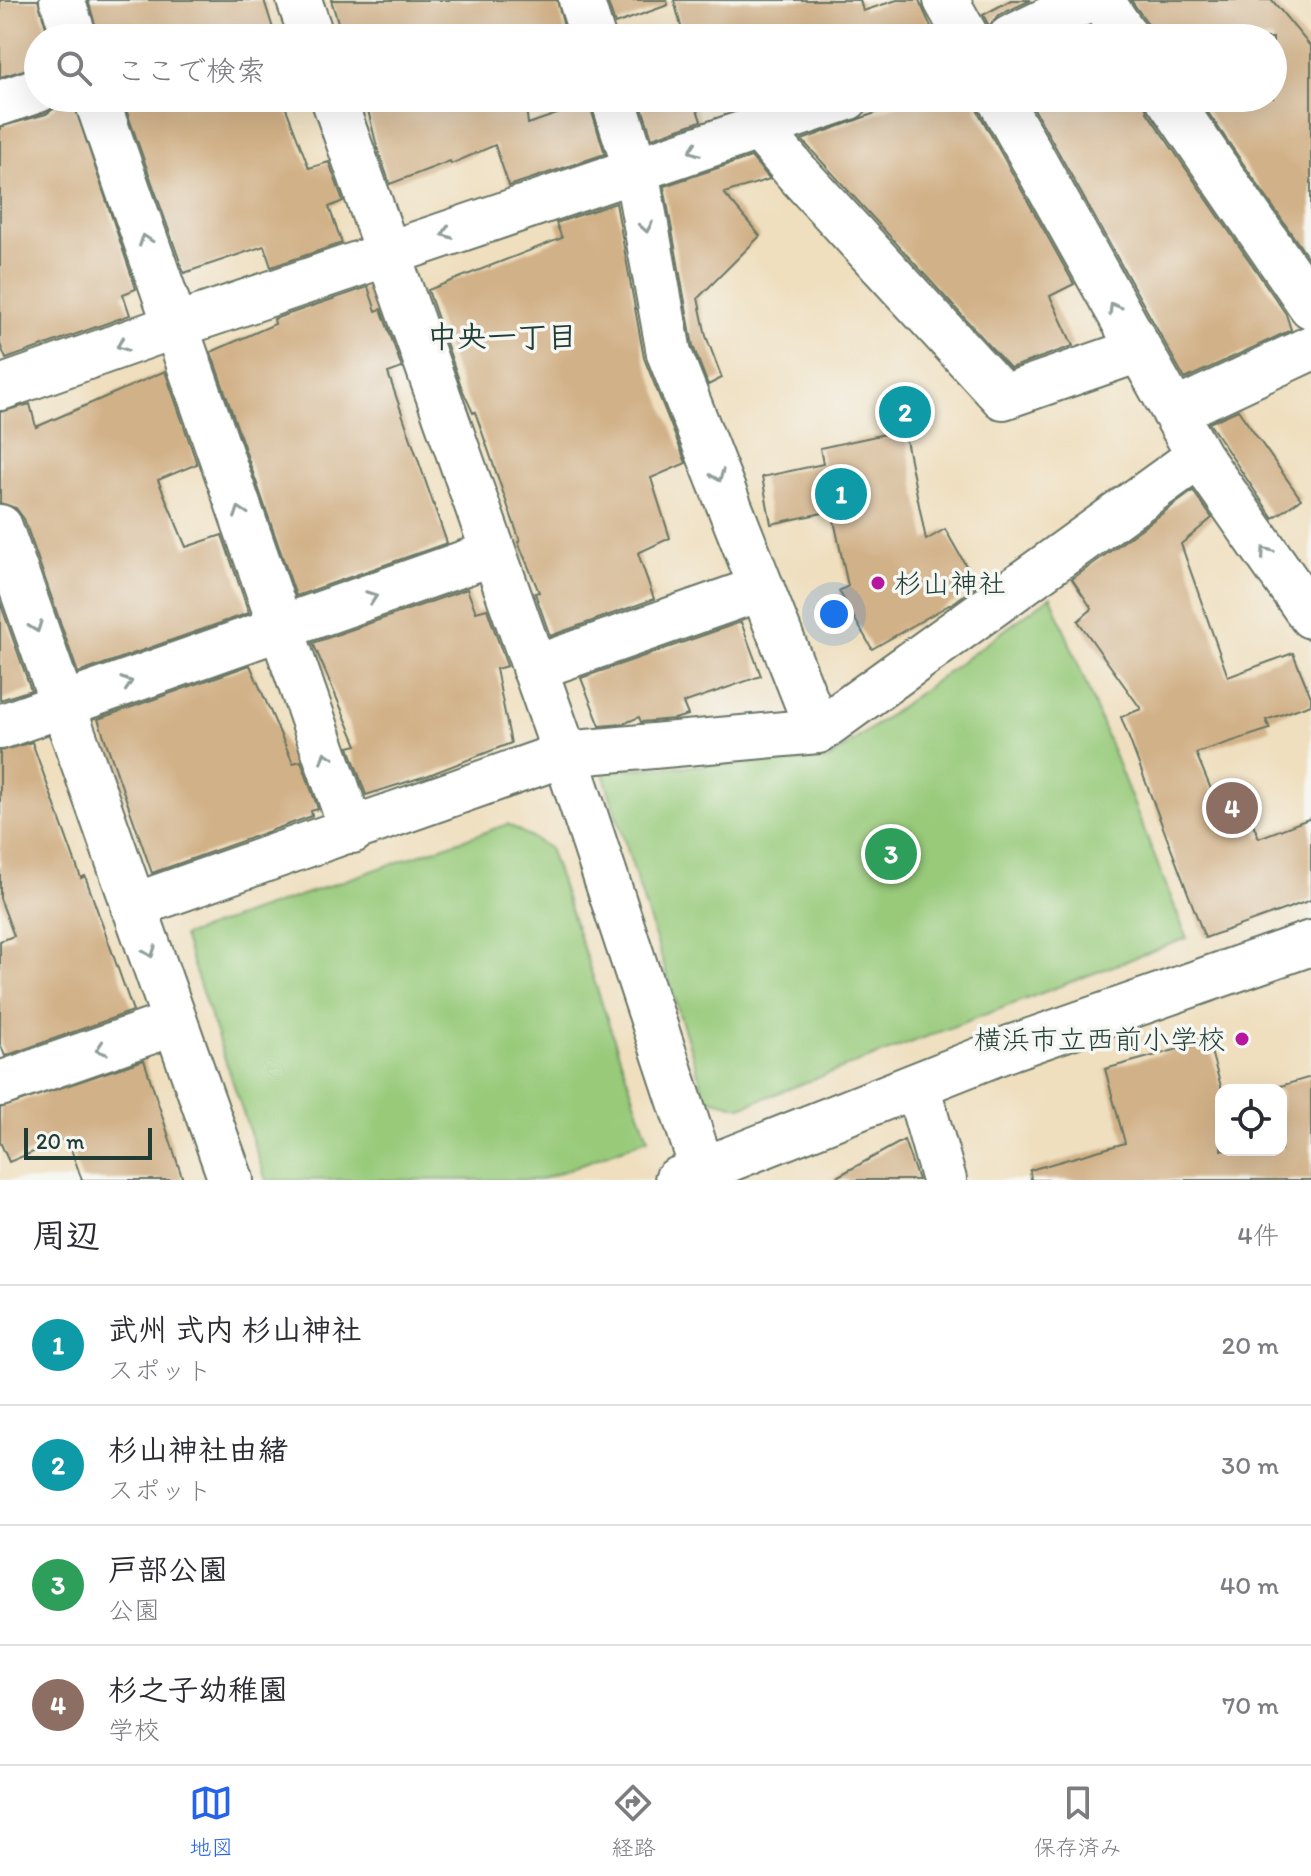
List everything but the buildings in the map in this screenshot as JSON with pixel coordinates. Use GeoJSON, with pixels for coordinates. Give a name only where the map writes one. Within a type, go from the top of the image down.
{"type":"FeatureCollection","features":[{"type":"Feature","properties":{"kind":"street"},"geometry":{"type":"LineString","coordinates":[[62,0],[70,24]]}},
{"type":"Feature","properties":{"kind":"street"},"geometry":{"type":"LineString","coordinates":[[299,0],[307,24]]}},
{"type":"Feature","properties":{"kind":"street"},"geometry":{"type":"LineString","coordinates":[[581,0],[589,24]]}},
{"type":"Feature","properties":{"kind":"street"},"geometry":{"type":"LineString","coordinates":[[946,0],[959,24]]}},
{"type":"Feature","properties":{"kind":"street"},"geometry":{"type":"LineString","coordinates":[[1039,24],[1089,0]]}},
{"type":"Feature","properties":{"kind":"street"},"geometry":{"type":"LineString","coordinates":[[1101,0],[1117,24]]}},
{"type":"Feature","properties":{"kind":"street"},"geometry":{"type":"LineString","coordinates":[[0,103],[24,95]]}},
{"type":"Feature","properties":{"kind":"street"},"geometry":{"type":"LineString","coordinates":[[101,112],[352,831]]}},
{"type":"Feature","properties":{"kind":"street"},"geometry":{"type":"LineString","coordinates":[[338,112],[565,754],[695,1177],[1010,1048],[1311,943]]}},
{"type":"Feature","properties":{"kind":"street"},"geometry":{"type":"LineString","coordinates":[[617,112],[636,170],[669,353],[818,731]]}},
{"type":"Feature","properties":{"kind":"street"},"geometry":{"type":"LineString","coordinates":[[0,388],[806,112]]}},
{"type":"Feature","properties":{"kind":"street"},"geometry":{"type":"LineString","coordinates":[[1007,112],[1199,456],[1311,616]]}},
{"type":"Feature","properties":{"kind":"street"},"geometry":{"type":"LineString","coordinates":[[1178,112],[1311,306]]}},
{"type":"Feature","properties":{"kind":"street"},"geometry":{"type":"LineString","coordinates":[[759,128],[1003,397],[1139,350]]}},
{"type":"Feature","properties":{"kind":"street"},"geometry":{"type":"LineString","coordinates":[[1174,412],[1311,348]]}},
{"type":"Feature","properties":{"kind":"street"},"geometry":{"type":"LineString","coordinates":[[133,906],[565,754],[818,731],[1199,456]]}},
{"type":"Feature","properties":{"kind":"street"},"geometry":{"type":"LineString","coordinates":[[0,527],[231,1180]]}},
{"type":"Feature","properties":{"kind":"street"},"geometry":{"type":"LineString","coordinates":[[0,727],[493,553]]}},
{"type":"Feature","properties":{"kind":"street"},"geometry":{"type":"LineString","coordinates":[[534,668],[762,588]]}},
{"type":"Feature","properties":{"kind":"street"},"geometry":{"type":"LineString","coordinates":[[0,1084],[175,1023]]}},
{"type":"Feature","properties":{"kind":"street"},"geometry":{"type":"LineString","coordinates":[[917,1085],[944,1180]]}},
{"type":"Feature","properties":{"kind":"green space"},"geometry":{"type":"Polygon","coordinates":[[[1051,596],[1187,938],[741,1107],[706,1098],[602,770],[828,760],[1051,596]]]}},
{"type":"Feature","properties":{"kind":"green space"},"geometry":{"type":"Polygon","coordinates":[[[508,824],[549,848],[648,1139],[540,1180],[266,1180],[183,936],[508,824]]]}},
{"type":"Feature","properties":{"kind":"place","name":"杉山神社由緒"},"geometry":{"type":"Point","coordinates":[905,412]}},
{"type":"Feature","properties":{"kind":"place","name":"武州 式内 杉山神社"},"geometry":{"type":"Point","coordinates":[841,494]}},
{"type":"Feature","properties":{"kind":"place","name":"杉山神社"},"geometry":{"type":"Point","coordinates":[878,583]}},
{"type":"Feature","properties":{"kind":"place","name":"杉之子幼稚園"},"geometry":{"type":"Point","coordinates":[1232,808]}},
{"type":"Feature","properties":{"kind":"place","name":"戸部公園"},"geometry":{"type":"Point","coordinates":[891,854]}},
{"type":"Feature","properties":{"kind":"place","name":"横浜市立西前小学校"},"geometry":{"type":"Point","coordinates":[1242,1039]}},
{"type":"Feature","properties":{"kind":"district","name":"中央一丁目"},"geometry":{"type":"Point","coordinates":[502,336]}}]}
